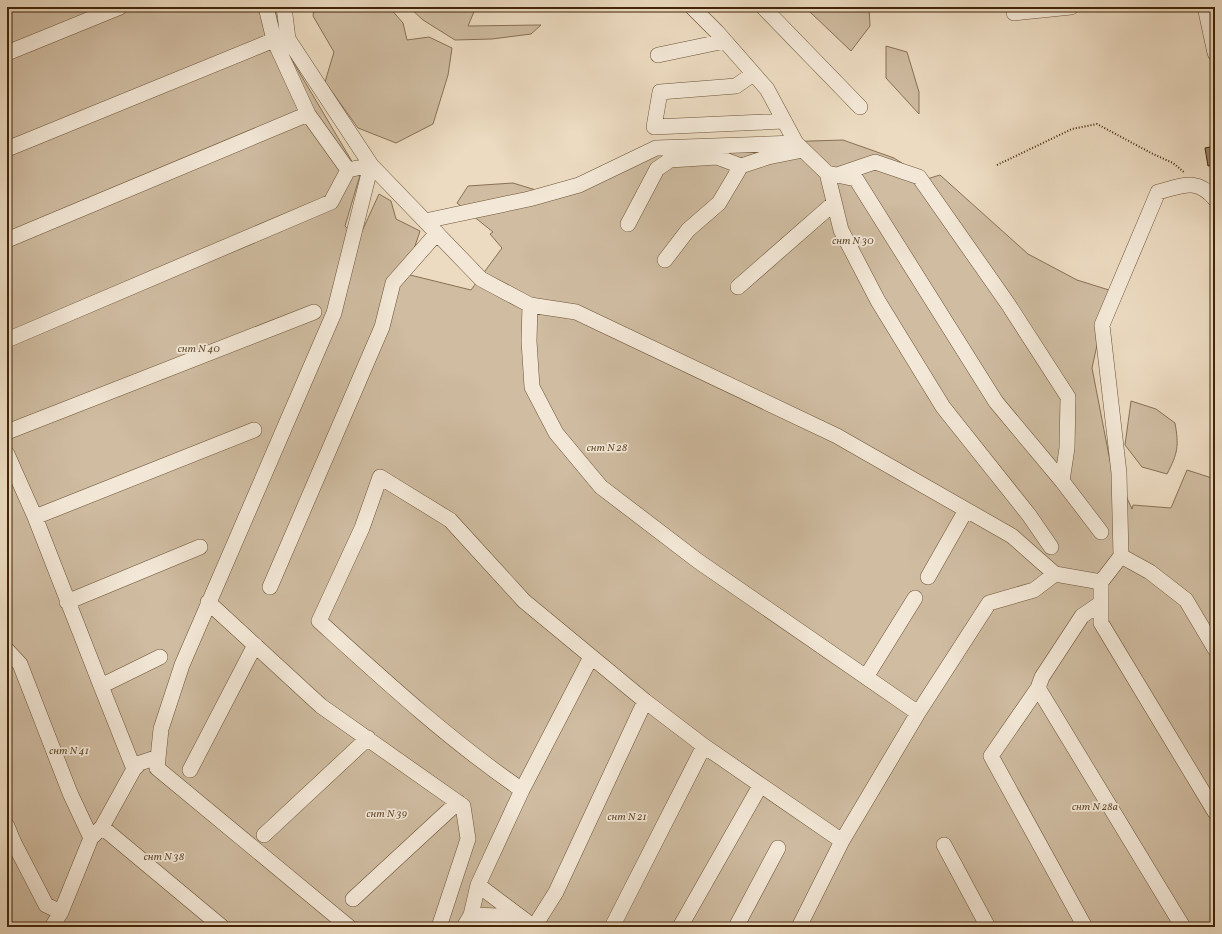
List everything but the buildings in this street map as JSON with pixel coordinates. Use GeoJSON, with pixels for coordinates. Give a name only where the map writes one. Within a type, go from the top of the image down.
{"type":"FeatureCollection","features":[{"type":"Feature","properties":{"kind":"street"},"geometry":{"type":"LineString","coordinates":[[7,53],[120,7]]}},
{"type":"Feature","properties":{"kind":"street"},"geometry":{"type":"LineString","coordinates":[[266,7],[274,40],[308,114],[348,170]]}},
{"type":"Feature","properties":{"kind":"street"},"geometry":{"type":"LineString","coordinates":[[284,7],[288,39],[371,165],[481,279],[530,305],[576,312],[837,436],[1012,536],[1055,574],[1101,582]]}},
{"type":"Feature","properties":{"kind":"street"},"geometry":{"type":"LineString","coordinates":[[692,7],[725,41],[767,89],[799,147],[831,174],[856,179],[996,402],[1062,481],[1101,532]]}},
{"type":"Feature","properties":{"kind":"street"},"geometry":{"type":"LineString","coordinates":[[763,7],[860,107]]}},
{"type":"Feature","properties":{"kind":"street"},"geometry":{"type":"LineString","coordinates":[[1014,13],[1071,7]]}},
{"type":"Feature","properties":{"kind":"street"},"geometry":{"type":"LineString","coordinates":[[1205,7],[1215,53]]}},
{"type":"Feature","properties":{"kind":"street"},"geometry":{"type":"LineString","coordinates":[[7,149],[274,40]]}},
{"type":"Feature","properties":{"kind":"street"},"geometry":{"type":"LineString","coordinates":[[658,55],[725,41]]}},
{"type":"Feature","properties":{"kind":"street"},"geometry":{"type":"LineString","coordinates":[[753,74],[736,86],[660,92],[654,127],[784,121]]}},
{"type":"Feature","properties":{"kind":"street"},"geometry":{"type":"LineString","coordinates":[[7,240],[308,114]]}},
{"type":"Feature","properties":{"kind":"street"},"geometry":{"type":"LineString","coordinates":[[425,221],[529,199],[579,185],[656,148],[799,147]]}},
{"type":"Feature","properties":{"kind":"street"},"geometry":{"type":"LineString","coordinates":[[664,260],[688,230],[719,203],[741,166],[799,147]]}},
{"type":"Feature","properties":{"kind":"street"},"geometry":{"type":"LineString","coordinates":[[628,224],[657,169],[670,160],[717,157],[741,166]]}},
{"type":"Feature","properties":{"kind":"street"},"geometry":{"type":"LineString","coordinates":[[831,174],[875,162],[919,177],[1008,304],[1068,398],[1067,448],[1062,481]]}},
{"type":"Feature","properties":{"kind":"street"},"geometry":{"type":"LineString","coordinates":[[7,340],[331,202],[348,170],[371,165]]}},
{"type":"Feature","properties":{"kind":"street"},"geometry":{"type":"LineString","coordinates":[[349,927],[157,768],[161,729],[182,665],[334,313],[371,165]]}},
{"type":"Feature","properties":{"kind":"street"},"geometry":{"type":"LineString","coordinates":[[831,174],[834,203],[841,230],[878,300],[943,407],[1029,515],[1051,547]]}},
{"type":"Feature","properties":{"kind":"street"},"geometry":{"type":"LineString","coordinates":[[1215,199],[1209,192],[1192,184],[1158,192],[1102,326],[1119,473],[1121,556],[1101,582],[1101,623],[1215,812]]}},
{"type":"Feature","properties":{"kind":"street"},"geometry":{"type":"LineString","coordinates":[[738,287],[834,203]]}},
{"type":"Feature","properties":{"kind":"street"},"geometry":{"type":"LineString","coordinates":[[270,587],[382,327],[393,283],[437,233]]}},
{"type":"Feature","properties":{"kind":"street"},"geometry":{"type":"LineString","coordinates":[[530,305],[532,387],[556,433],[601,487],[698,560],[918,713]]}},
{"type":"Feature","properties":{"kind":"street"},"geometry":{"type":"LineString","coordinates":[[7,432],[314,312]]}},
{"type":"Feature","properties":{"kind":"street"},"geometry":{"type":"LineString","coordinates":[[35,517],[254,430]]}},
{"type":"Feature","properties":{"kind":"street"},"geometry":{"type":"LineString","coordinates":[[7,454],[35,517],[67,602],[134,769]]}},
{"type":"Feature","properties":{"kind":"street"},"geometry":{"type":"LineString","coordinates":[[522,790],[482,763],[398,693],[319,621],[362,528],[380,477],[450,520],[524,601],[645,701],[760,786],[842,841]]}},
{"type":"Feature","properties":{"kind":"street"},"geometry":{"type":"LineString","coordinates":[[928,577],[966,510]]}},
{"type":"Feature","properties":{"kind":"street"},"geometry":{"type":"LineString","coordinates":[[67,602],[200,547]]}},
{"type":"Feature","properties":{"kind":"street"},"geometry":{"type":"LineString","coordinates":[[1121,556],[1150,572],[1186,600],[1215,649]]}},
{"type":"Feature","properties":{"kind":"street"},"geometry":{"type":"LineString","coordinates":[[799,927],[842,841],[918,713],[989,603],[1034,590],[1055,574]]}},
{"type":"Feature","properties":{"kind":"street"},"geometry":{"type":"LineString","coordinates":[[866,677],[915,598]]}},
{"type":"Feature","properties":{"kind":"street"},"geometry":{"type":"LineString","coordinates":[[208,602],[321,706],[463,806],[468,839],[439,927]]}},
{"type":"Feature","properties":{"kind":"street"},"geometry":{"type":"LineString","coordinates":[[1084,927],[991,756],[1038,688],[1042,677],[1082,616],[1101,603]]}},
{"type":"Feature","properties":{"kind":"street"},"geometry":{"type":"LineString","coordinates":[[190,770],[255,645]]}},
{"type":"Feature","properties":{"kind":"street"},"geometry":{"type":"LineString","coordinates":[[7,650],[20,664],[70,793],[91,838]]}},
{"type":"Feature","properties":{"kind":"street"},"geometry":{"type":"LineString","coordinates":[[101,686],[160,657]]}},
{"type":"Feature","properties":{"kind":"street"},"geometry":{"type":"LineString","coordinates":[[515,927],[498,916],[468,921],[478,885],[522,790],[591,657]]}},
{"type":"Feature","properties":{"kind":"street"},"geometry":{"type":"LineString","coordinates":[[1038,688],[1183,927]]}},
{"type":"Feature","properties":{"kind":"street"},"geometry":{"type":"LineString","coordinates":[[478,885],[534,927],[556,892],[645,701]]}},
{"type":"Feature","properties":{"kind":"street"},"geometry":{"type":"LineString","coordinates":[[264,835],[368,738]]}},
{"type":"Feature","properties":{"kind":"street"},"geometry":{"type":"LineString","coordinates":[[612,927],[704,746]]}},
{"type":"Feature","properties":{"kind":"street"},"geometry":{"type":"LineString","coordinates":[[52,927],[61,912],[91,838],[102,827],[134,769],[140,763],[158,757]]}},
{"type":"Feature","properties":{"kind":"street"},"geometry":{"type":"LineString","coordinates":[[680,927],[760,786]]}},
{"type":"Feature","properties":{"kind":"street"},"geometry":{"type":"LineString","coordinates":[[353,899],[458,802]]}},
{"type":"Feature","properties":{"kind":"street"},"geometry":{"type":"LineString","coordinates":[[7,826],[14,843],[46,904],[61,912]]}},
{"type":"Feature","properties":{"kind":"street"},"geometry":{"type":"LineString","coordinates":[[102,827],[222,927]]}},
{"type":"Feature","properties":{"kind":"street"},"geometry":{"type":"LineString","coordinates":[[944,845],[988,927]]}},
{"type":"Feature","properties":{"kind":"street"},"geometry":{"type":"LineString","coordinates":[[736,927],[778,848]]}},
{"type":"Feature","properties":{"kind":"path"},"geometry":{"type":"LineString","coordinates":[[997,165],[1072,129],[1097,124],[1173,163],[1186,174],[1192,184]]}},
{"type":"Feature","properties":{"kind":"green space"},"geometry":{"type":"Polygon","coordinates":[[[7,7],[275,7],[279,38],[360,175],[345,226],[358,240],[379,194],[391,201],[396,219],[420,231],[412,255],[398,272],[471,290],[502,248],[490,234],[493,232],[457,203],[468,186],[513,183],[552,195],[653,146],[843,140],[894,158],[927,179],[940,175],[1028,254],[1077,280],[1109,290],[1092,368],[1110,461],[1132,509],[1133,505],[1171,508],[1187,470],[1215,479],[1215,927],[7,927],[7,7]]]}},
{"type":"Feature","properties":{"kind":"green space"},"geometry":{"type":"Polygon","coordinates":[[[314,7],[389,7],[403,23],[407,40],[429,37],[452,48],[448,75],[433,124],[396,143],[358,128],[325,82],[334,52],[313,16],[314,7]]]}},
{"type":"Feature","properties":{"kind":"green space"},"geometry":{"type":"Polygon","coordinates":[[[409,7],[476,7],[468,26],[541,25],[531,34],[492,39],[455,40],[423,20],[409,7]]]}},
{"type":"Feature","properties":{"kind":"green space"},"geometry":{"type":"Polygon","coordinates":[[[803,7],[869,7],[870,26],[851,51],[803,7]]]}},
{"type":"Feature","properties":{"kind":"green space"},"geometry":{"type":"Polygon","coordinates":[[[886,46],[907,52],[919,92],[919,114],[886,78],[886,46]]]}},
{"type":"Feature","properties":{"kind":"green space"},"geometry":{"type":"Polygon","coordinates":[[[1131,401],[1156,409],[1175,423],[1177,449],[1167,474],[1142,467],[1125,445],[1131,401]]]}},
{"type":"Feature","properties":{"kind":"park label","name":"снт N 30"},"geometry":{"type":"Point","coordinates":[853,241]}},
{"type":"Feature","properties":{"kind":"park label","name":"снт N 40"},"geometry":{"type":"Point","coordinates":[199,349]}},
{"type":"Feature","properties":{"kind":"park label","name":"снт N 28"},"geometry":{"type":"Point","coordinates":[607,448]}},
{"type":"Feature","properties":{"kind":"park label","name":"снт N 41"},"geometry":{"type":"Point","coordinates":[69,751]}},
{"type":"Feature","properties":{"kind":"park label","name":"снт N 28а"},"geometry":{"type":"Point","coordinates":[1095,807]}},
{"type":"Feature","properties":{"kind":"park label","name":"снт N 39"},"geometry":{"type":"Point","coordinates":[387,814]}},
{"type":"Feature","properties":{"kind":"park label","name":"снт N 21"},"geometry":{"type":"Point","coordinates":[627,817]}},
{"type":"Feature","properties":{"kind":"park label","name":"снт N 38"},"geometry":{"type":"Point","coordinates":[164,857]}}]}
